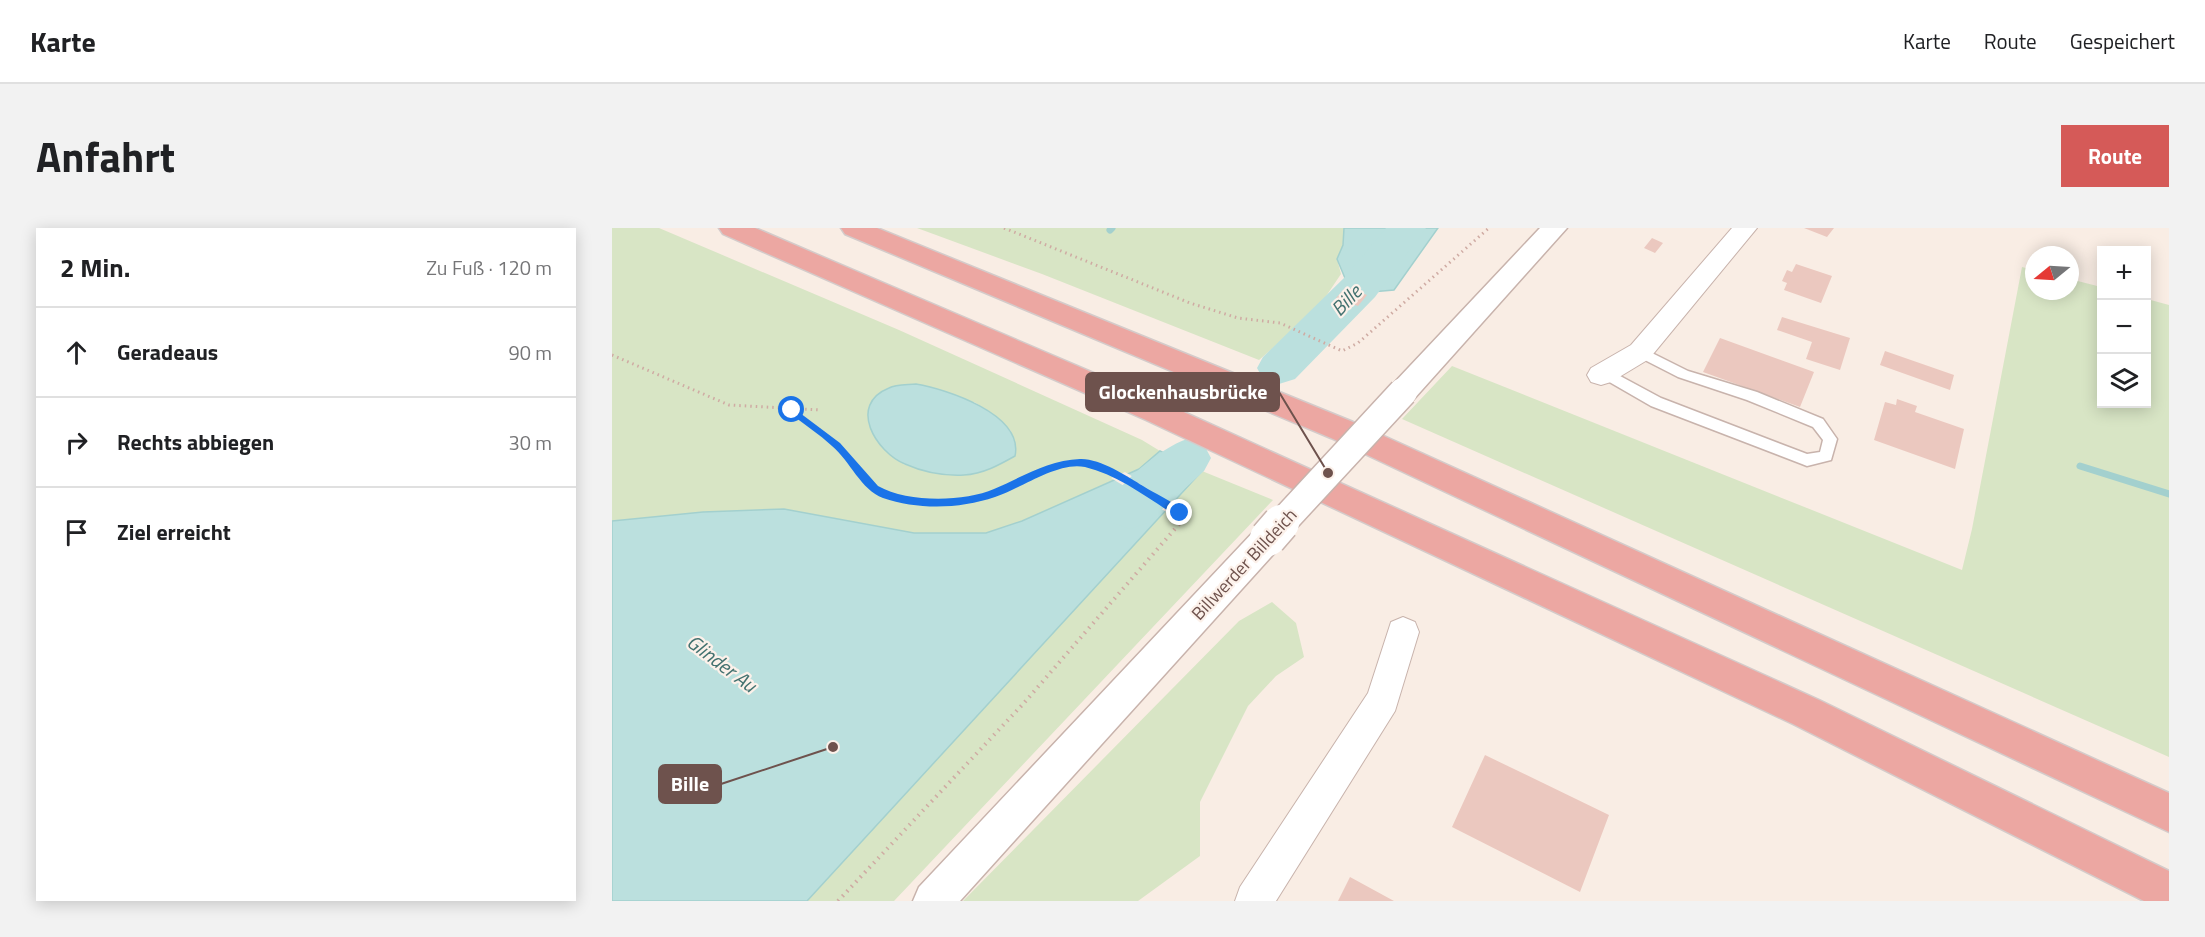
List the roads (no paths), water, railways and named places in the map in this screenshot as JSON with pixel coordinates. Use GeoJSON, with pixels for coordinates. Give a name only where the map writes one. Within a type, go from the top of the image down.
{"type":"FeatureCollection","features":[{"type":"Feature","properties":{"kind":"highway"},"geometry":{"type":"LineString","coordinates":[[732,228],[1156,412],[1752,687],[2169,892]]}},
{"type":"Feature","properties":{"kind":"highway"},"geometry":{"type":"LineString","coordinates":[[854,228],[1342,430],[2169,813]]}},
{"type":"Feature","properties":{"kind":"street","name":"Billwerder Billdeich"},"geometry":{"type":"LineString","coordinates":[[933,901],[1554,228]]}},
{"type":"Feature","properties":{"kind":"street"},"geometry":{"type":"LineString","coordinates":[[1603,374],[1640,352],[1745,228]]}},
{"type":"Feature","properties":{"kind":"street"},"geometry":{"type":"LineString","coordinates":[[1254,901],[1383,700],[1403,632]]}},
{"type":"Feature","properties":{"kind":"lane"},"geometry":{"type":"LineString","coordinates":[[1603,374],[1656,402],[1807,460],[1827,456],[1830,439],[1818,423],[1752,396],[1683,374],[1640,352]]}},
{"type":"Feature","properties":{"kind":"water"},"geometry":{"type":"Polygon","coordinates":[[[1344,228],[1438,228],[1394,290],[1371,292],[1347,283],[1337,259],[1343,245],[1344,228]]]}},
{"type":"Feature","properties":{"kind":"water"},"geometry":{"type":"Polygon","coordinates":[[[916,384],[963,398],[996,416],[1008,428],[1015,441],[1015,456],[984,471],[956,475],[926,471],[894,458],[876,439],[870,428],[868,416],[870,405],[876,396],[889,388],[916,384]]]}},
{"type":"Feature","properties":{"kind":"water","name":"Glinder Au"},"geometry":{"type":"Polygon","coordinates":[[[1160,451],[1202,471],[807,901],[612,901],[612,521],[703,512],[784,509],[914,533],[986,533],[1022,521],[1139,469],[1160,451]]]}},
{"type":"Feature","properties":{"kind":"waterway","name":"Bille"},"geometry":{"type":"LineString","coordinates":[[1279,368],[1360,287],[1407,228]]}},
{"type":"Feature","properties":{"kind":"waterway","name":"Bille"},"geometry":{"type":"LineString","coordinates":[[1130,509],[1187,458]]}},
{"type":"Feature","properties":{"kind":"waterway"},"geometry":{"type":"LineString","coordinates":[[2080,466],[2169,494]]}},
{"type":"Feature","properties":{"kind":"place","name":"Glockenhausbrücke"},"geometry":{"type":"Point","coordinates":[1328,473]}},
{"type":"Feature","properties":{"kind":"place","name":"Bille"},"geometry":{"type":"Point","coordinates":[833,747]}}]}
